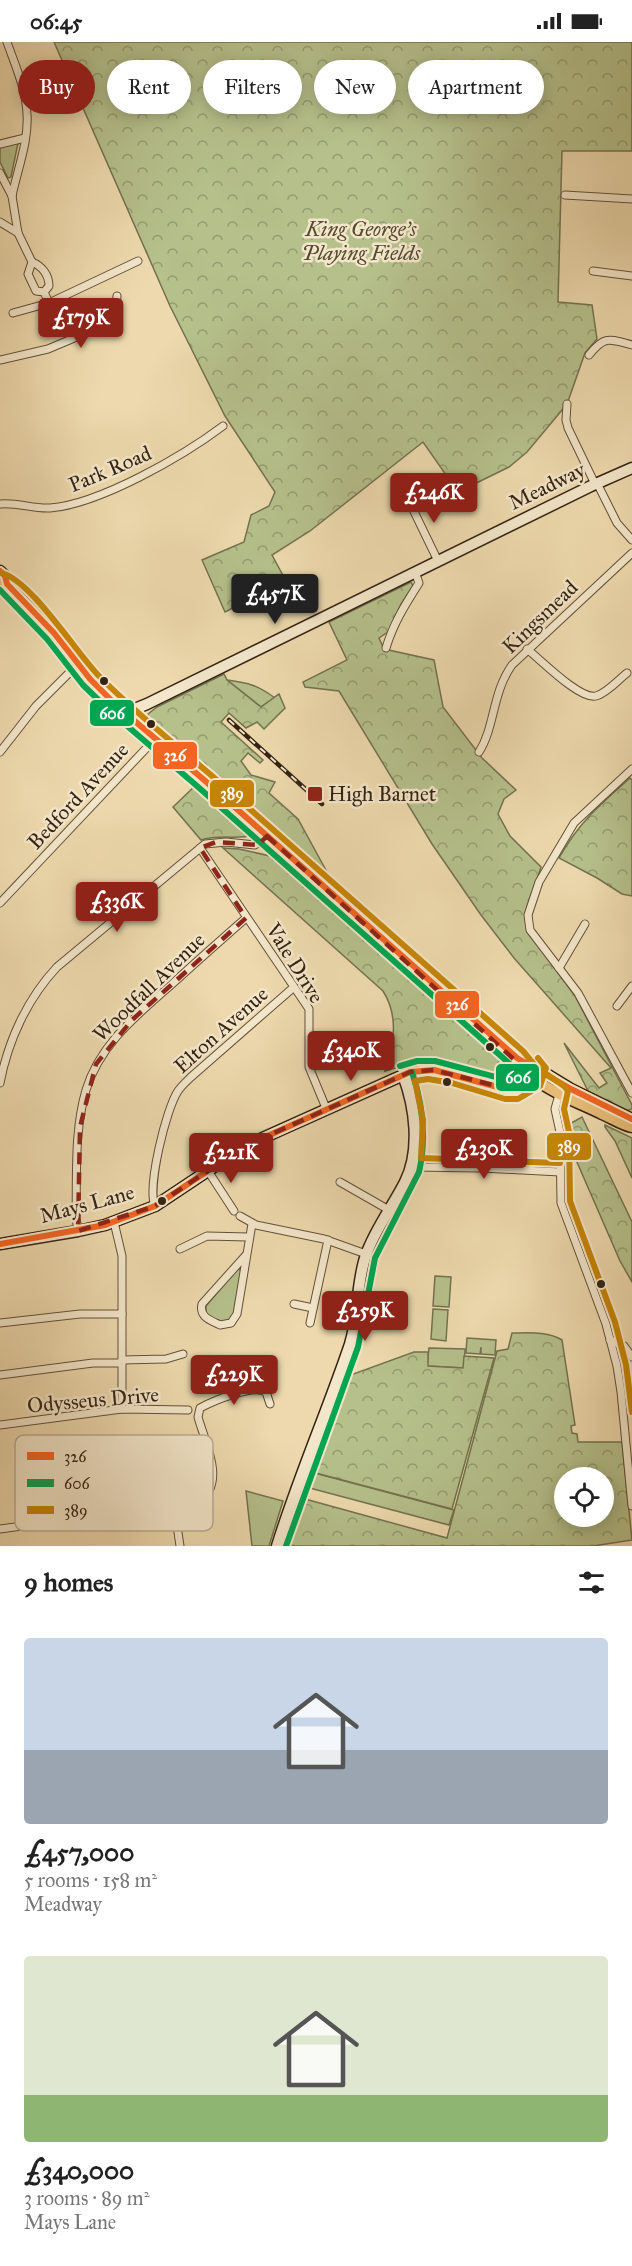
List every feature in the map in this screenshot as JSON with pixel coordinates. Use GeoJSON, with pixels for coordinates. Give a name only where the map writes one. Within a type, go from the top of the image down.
{"type":"FeatureCollection","features":[{"type":"Feature","properties":{"kind":"main road"},"geometry":{"type":"LineString","coordinates":[[0,571],[5,576],[4,583],[54,633],[78,664],[125,713],[517,1059],[534,1073],[632,1127]]}},
{"type":"Feature","properties":{"kind":"main road"},"geometry":{"type":"LineString","coordinates":[[561,1088],[632,1119]]}},
{"type":"Feature","properties":{"kind":"street"},"geometry":{"type":"LineString","coordinates":[[7,42],[26,100],[28,116],[12,196]]}},
{"type":"Feature","properties":{"kind":"street"},"geometry":{"type":"LineString","coordinates":[[0,144],[25,138]]}},
{"type":"Feature","properties":{"kind":"street"},"geometry":{"type":"LineString","coordinates":[[0,172],[12,196],[18,233],[32,262],[42,268],[49,281],[50,286],[44,292]]}},
{"type":"Feature","properties":{"kind":"street"},"geometry":{"type":"LineString","coordinates":[[0,194],[7,187]]}},
{"type":"Feature","properties":{"kind":"street"},"geometry":{"type":"LineString","coordinates":[[565,195],[632,199]]}},
{"type":"Feature","properties":{"kind":"street"},"geometry":{"type":"LineString","coordinates":[[0,222],[18,233]]}},
{"type":"Feature","properties":{"kind":"street"},"geometry":{"type":"LineString","coordinates":[[14,313],[49,303],[138,261]]}},
{"type":"Feature","properties":{"kind":"street"},"geometry":{"type":"LineString","coordinates":[[32,262],[28,274],[33,288],[44,292]]}},
{"type":"Feature","properties":{"kind":"street"},"geometry":{"type":"LineString","coordinates":[[593,271],[632,276]]}},
{"type":"Feature","properties":{"kind":"street"},"geometry":{"type":"LineString","coordinates":[[44,292],[49,303]]}},
{"type":"Feature","properties":{"kind":"street"},"geometry":{"type":"LineString","coordinates":[[0,360],[48,349],[112,322],[116,319],[117,296]]}},
{"type":"Feature","properties":{"kind":"street"},"geometry":{"type":"LineString","coordinates":[[589,355],[602,341],[608,339],[632,345]]}},
{"type":"Feature","properties":{"kind":"street"},"geometry":{"type":"LineString","coordinates":[[567,404],[568,428],[617,524],[632,540]]}},
{"type":"Feature","properties":{"kind":"street","name":"Park Road"},"geometry":{"type":"LineString","coordinates":[[0,504],[51,508],[90,498],[174,459],[224,426]]}},
{"type":"Feature","properties":{"kind":"street","name":"Meadway"},"geometry":{"type":"LineString","coordinates":[[125,713],[596,483],[632,468]]}},
{"type":"Feature","properties":{"kind":"street"},"geometry":{"type":"LineString","coordinates":[[407,497],[438,561]]}},
{"type":"Feature","properties":{"kind":"street","name":"Kingsmead"},"geometry":{"type":"LineString","coordinates":[[479,752],[502,681],[512,664],[632,553]]}},
{"type":"Feature","properties":{"kind":"street"},"geometry":{"type":"LineString","coordinates":[[386,648],[390,633],[404,605],[419,583],[415,572]]}},
{"type":"Feature","properties":{"kind":"street"},"geometry":{"type":"LineString","coordinates":[[527,649],[584,695],[600,695],[627,673]]}},
{"type":"Feature","properties":{"kind":"street"},"geometry":{"type":"LineString","coordinates":[[0,752],[36,706],[78,664]]}},
{"type":"Feature","properties":{"kind":"street"},"geometry":{"type":"LineString","coordinates":[[612,671],[618,680]]}},
{"type":"Feature","properties":{"kind":"street"},"geometry":{"type":"LineString","coordinates":[[141,726],[147,704]]}},
{"type":"Feature","properties":{"kind":"street","name":"Bedford Avenue"},"geometry":{"type":"LineString","coordinates":[[0,903],[155,738]]}},
{"type":"Feature","properties":{"kind":"street"},"geometry":{"type":"LineString","coordinates":[[632,769],[574,823],[534,893],[528,915],[530,930],[594,1020],[632,1093]]}},
{"type":"Feature","properties":{"kind":"street"},"geometry":{"type":"LineString","coordinates":[[0,1083],[7,1053],[19,1024],[48,977],[75,951],[205,844],[216,842],[255,845],[267,836]]}},
{"type":"Feature","properties":{"kind":"street","name":"Vale Drive"},"geometry":{"type":"LineString","coordinates":[[200,848],[309,1009],[309,1067],[326,1108]]}},
{"type":"Feature","properties":{"kind":"street","name":"Woodfall Avenue"},"geometry":{"type":"LineString","coordinates":[[78,1231],[76,1218],[80,1126],[86,1091],[96,1064],[108,1045],[132,1020],[246,918]]}},
{"type":"Feature","properties":{"kind":"street"},"geometry":{"type":"LineString","coordinates":[[559,968],[585,924]]}},
{"type":"Feature","properties":{"kind":"street"},"geometry":{"type":"LineString","coordinates":[[617,1006],[632,986]]}},
{"type":"Feature","properties":{"kind":"street","name":"Elton Avenue"},"geometry":{"type":"LineString","coordinates":[[155,1206],[152,1190],[164,1130],[178,1090],[294,987]]}},
{"type":"Feature","properties":{"kind":"street","name":"Mays Lane"},"geometry":{"type":"LineString","coordinates":[[0,1244],[78,1231],[114,1222],[155,1206],[245,1146],[402,1075],[418,1070],[434,1070],[505,1090],[515,1090],[532,1082],[534,1073]]}},
{"type":"Feature","properties":{"kind":"street"},"geometry":{"type":"LineString","coordinates":[[276,1546],[350,1342],[366,1254],[405,1181],[410,1167],[414,1147],[414,1127],[410,1096],[402,1075]]}},
{"type":"Feature","properties":{"kind":"street"},"geometry":{"type":"LineString","coordinates":[[561,1088],[555,1109],[560,1132],[561,1203],[610,1340],[621,1392],[632,1506]]}},
{"type":"Feature","properties":{"kind":"street"},"geometry":{"type":"LineString","coordinates":[[410,1167],[560,1172]]}},
{"type":"Feature","properties":{"kind":"street"},"geometry":{"type":"LineString","coordinates":[[208,1171],[237,1214],[252,1224],[328,1240],[366,1254]]}},
{"type":"Feature","properties":{"kind":"street"},"geometry":{"type":"LineString","coordinates":[[340,1182],[389,1210]]}},
{"type":"Feature","properties":{"kind":"street"},"geometry":{"type":"LineString","coordinates":[[114,1222],[122,1256],[122,1409]]}},
{"type":"Feature","properties":{"kind":"street"},"geometry":{"type":"LineString","coordinates":[[246,1255],[203,1301],[201,1310],[206,1318],[220,1325],[225,1326],[233,1321],[237,1314],[246,1255],[248,1237],[252,1224]]}},
{"type":"Feature","properties":{"kind":"street"},"geometry":{"type":"LineString","coordinates":[[180,1249],[207,1236],[248,1237]]}},
{"type":"Feature","properties":{"kind":"street"},"geometry":{"type":"LineString","coordinates":[[310,1323],[328,1240]]}},
{"type":"Feature","properties":{"kind":"street"},"geometry":{"type":"LineString","coordinates":[[294,1304],[313,1308]]}},
{"type":"Feature","properties":{"kind":"street"},"geometry":{"type":"LineString","coordinates":[[0,1323],[80,1314],[122,1314]]}},
{"type":"Feature","properties":{"kind":"street"},"geometry":{"type":"LineString","coordinates":[[610,1340],[624,1346],[632,1357]]}},
{"type":"Feature","properties":{"kind":"street"},"geometry":{"type":"LineString","coordinates":[[0,1375],[93,1363],[166,1359],[183,1354]]}},
{"type":"Feature","properties":{"kind":"street"},"geometry":{"type":"LineString","coordinates":[[203,1435],[198,1410],[231,1394],[260,1390],[266,1392],[270,1404]]}},
{"type":"Feature","properties":{"kind":"street","name":"Odysseus Drive"},"geometry":{"type":"LineString","coordinates":[[0,1425],[122,1409],[188,1410]]}},
{"type":"Feature","properties":{"kind":"street"},"geometry":{"type":"LineString","coordinates":[[0,1529],[15,1527]]}},
{"type":"Feature","properties":{"kind":"street"},"geometry":{"type":"LineString","coordinates":[[178,1531],[180,1546]]}},
{"type":"Feature","properties":{"kind":"highlighted area"},"geometry":{"type":"Polygon","coordinates":[[[267,836],[529,1073],[522,1086],[512,1090],[434,1070],[410,1072],[245,1146],[155,1206],[78,1231],[80,1127],[96,1064],[132,1020],[246,918],[200,848],[216,842],[258,845],[267,836]]]}},
{"type":"Feature","properties":{"kind":"green space","name":"King George's Playing Fields"},"geometry":{"type":"Polygon","coordinates":[[[54,42],[632,42],[632,151],[562,151],[558,302],[592,305],[597,339],[585,353],[567,404],[527,452],[509,467],[458,492],[423,442],[310,531],[272,555],[286,581],[225,612],[202,560],[244,542],[251,515],[269,506],[275,492],[225,416],[170,306],[86,114],[95,114],[95,60],[62,60],[54,42]]]}},
{"type":"Feature","properties":{"kind":"green space"},"geometry":{"type":"Polygon","coordinates":[[[18,143],[11,177],[8,178],[0,162],[0,147],[18,143]]]}},
{"type":"Feature","properties":{"kind":"green space"},"geometry":{"type":"Polygon","coordinates":[[[411,582],[413,586],[401,604],[388,632],[379,638],[384,649],[434,660],[443,707],[482,758],[516,790],[504,799],[498,814],[510,836],[541,867],[527,910],[529,933],[575,996],[632,1105],[632,1109],[626,1111],[589,1093],[564,1043],[599,1088],[607,1083],[600,1073],[611,1068],[514,958],[481,915],[432,844],[339,691],[305,687],[303,682],[347,660],[329,622],[411,582]]]}},
{"type":"Feature","properties":{"kind":"green space"},"geometry":{"type":"Polygon","coordinates":[[[224,674],[227,680],[261,707],[279,694],[285,708],[264,729],[257,722],[246,728],[229,713],[221,722],[263,760],[260,763],[248,753],[241,761],[251,775],[275,782],[269,793],[298,819],[333,883],[272,834],[148,724],[148,714],[157,707],[224,674]]]}},
{"type":"Feature","properties":{"kind":"green space"},"geometry":{"type":"Polygon","coordinates":[[[227,680],[252,685],[275,698],[261,707],[227,680]]]}},
{"type":"Feature","properties":{"kind":"green space"},"geometry":{"type":"Polygon","coordinates":[[[630,778],[632,780],[632,896],[622,894],[559,858],[582,824],[630,778]]]}},
{"type":"Feature","properties":{"kind":"green space"},"geometry":{"type":"Polygon","coordinates":[[[197,784],[234,822],[252,835],[201,840],[173,807],[197,784]]]}},
{"type":"Feature","properties":{"kind":"green space"},"geometry":{"type":"Polygon","coordinates":[[[223,848],[239,849],[279,858],[517,1071],[518,1078],[514,1083],[508,1085],[463,1071],[416,1065],[385,1071],[393,1040],[393,1020],[383,991],[223,848]]]}},
{"type":"Feature","properties":{"kind":"green space"},"geometry":{"type":"Polygon","coordinates":[[[582,1117],[632,1222],[632,1282],[620,1261],[570,1146],[566,1126],[582,1117]]]}},
{"type":"Feature","properties":{"kind":"green space"},"geometry":{"type":"Polygon","coordinates":[[[605,1125],[632,1138],[632,1178],[615,1141],[605,1125]]]}},
{"type":"Feature","properties":{"kind":"green space"},"geometry":{"type":"Polygon","coordinates":[[[238,1268],[241,1271],[234,1315],[229,1321],[217,1320],[206,1313],[206,1306],[238,1268]]]}},
{"type":"Feature","properties":{"kind":"green space"},"geometry":{"type":"Polygon","coordinates":[[[435,1276],[451,1277],[449,1307],[433,1306],[435,1276]]]}},
{"type":"Feature","properties":{"kind":"green space"},"geometry":{"type":"Polygon","coordinates":[[[433,1309],[448,1310],[446,1341],[431,1339],[433,1309]]]}},
{"type":"Feature","properties":{"kind":"green space"},"geometry":{"type":"Polygon","coordinates":[[[512,1333],[544,1334],[562,1340],[575,1425],[571,1426],[572,1433],[577,1434],[578,1442],[622,1442],[632,1540],[593,1546],[282,1546],[294,1496],[447,1538],[497,1351],[508,1349],[512,1333]]]}},
{"type":"Feature","properties":{"kind":"green space"},"geometry":{"type":"Polygon","coordinates":[[[467,1338],[496,1340],[495,1355],[481,1354],[481,1347],[480,1354],[466,1353],[467,1338]]]}},
{"type":"Feature","properties":{"kind":"green space"},"geometry":{"type":"Polygon","coordinates":[[[429,1348],[465,1349],[464,1368],[427,1366],[429,1348]]]}},
{"type":"Feature","properties":{"kind":"green space"},"geometry":{"type":"Polygon","coordinates":[[[414,1352],[428,1352],[428,1366],[463,1368],[464,1356],[494,1358],[452,1509],[312,1472],[345,1377],[414,1352]]]}},
{"type":"Feature","properties":{"kind":"green space"},"geometry":{"type":"Polygon","coordinates":[[[307,1471],[454,1510],[449,1525],[302,1486],[307,1471]]]}},
{"type":"Feature","properties":{"kind":"green space"},"geometry":{"type":"Polygon","coordinates":[[[246,1491],[283,1501],[269,1546],[252,1546],[246,1491]]]}},
{"type":"Feature","properties":{"kind":"railway"},"geometry":{"type":"LineString","coordinates":[[229,720],[322,804]]}},
{"type":"Feature","properties":{"kind":"transit line","name":"326"},"geometry":{"type":"LineString","coordinates":[[0,571],[5,576],[7,584],[54,633],[90,679],[117,706],[203,779],[517,1058],[571,1089],[632,1119]]}},
{"type":"Feature","properties":{"kind":"transit line","name":"389"},"geometry":{"type":"LineString","coordinates":[[2,573],[26,589],[53,618],[98,675],[131,706],[523,1051],[536,1067],[568,1091],[564,1109],[569,1132],[570,1201],[615,1322],[626,1365],[632,1412]]}},
{"type":"Feature","properties":{"kind":"transit line","name":"606"},"geometry":{"type":"LineString","coordinates":[[0,590],[47,639],[83,685],[111,712],[511,1065],[526,1073],[511,1081],[435,1061],[417,1061],[400,1066]]}},
{"type":"Feature","properties":{"kind":"transit line","name":"389"},"geometry":{"type":"LineString","coordinates":[[538,1058],[546,1068],[540,1086],[518,1099],[505,1099],[452,1083],[428,1079],[415,1081],[423,1120],[421,1158],[560,1163]]}},
{"type":"Feature","properties":{"kind":"transit line","name":"326"},"geometry":{"type":"LineString","coordinates":[[0,1244],[105,1225],[155,1206],[245,1146],[410,1072],[434,1070],[515,1090],[532,1082],[537,1069]]}},
{"type":"Feature","properties":{"kind":"transit line","name":"606"},"geometry":{"type":"LineString","coordinates":[[286,1546],[358,1347],[375,1258],[419,1172],[423,1146],[423,1121],[412,1072]]}},
{"type":"Feature","properties":{"kind":"place","name":"High Barnet"},"geometry":{"type":"Point","coordinates":[315,794]}}]}
